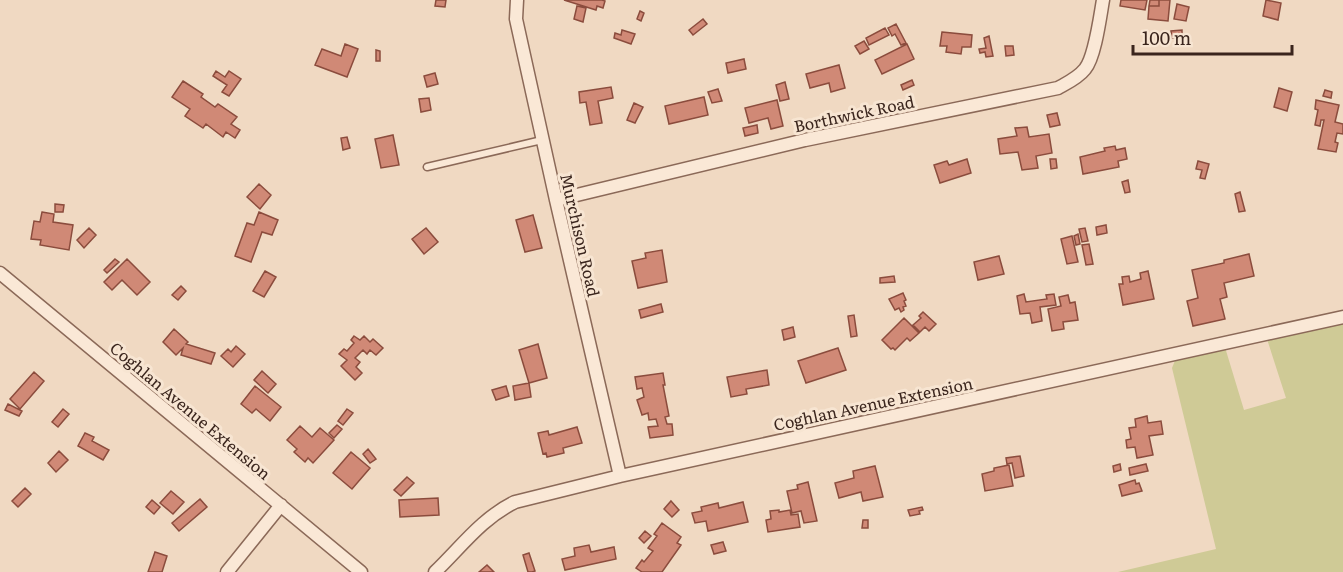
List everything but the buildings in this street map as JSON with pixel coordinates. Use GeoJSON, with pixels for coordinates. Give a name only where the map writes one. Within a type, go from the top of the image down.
{"type":"FeatureCollection","features":[{"type":"Feature","properties":{"kind":"street","name":"Murchison Road"},"geometry":{"type":"LineString","coordinates":[[518,0],[516,19],[620,476]]}},
{"type":"Feature","properties":{"kind":"street","name":"Borthwick Road"},"geometry":{"type":"LineString","coordinates":[[556,200],[805,140],[1058,88],[1086,68],[1094,45],[1103,0]]}},
{"type":"Feature","properties":{"kind":"street","name":"Coghlan Avenue Extension"},"geometry":{"type":"LineString","coordinates":[[0,273],[361,572]]}},
{"type":"Feature","properties":{"kind":"street","name":"Coghlan Avenue Extension"},"geometry":{"type":"LineString","coordinates":[[435,572],[491,516],[515,502],[620,476],[1343,317]]}},
{"type":"Feature","properties":{"kind":"street"},"geometry":{"type":"LineString","coordinates":[[226,572],[281,505]]}},
{"type":"Feature","properties":{"kind":"lane"},"geometry":{"type":"LineString","coordinates":[[427,167],[543,140]]}},
{"type":"Feature","properties":{"kind":"shaded area"},"geometry":{"type":"Polygon","coordinates":[[[1343,320],[1343,572],[1118,572],[1216,549],[1172,368],[1176,358],[1224,344],[1244,410],[1286,398],[1266,336],[1343,320]]]}}]}
